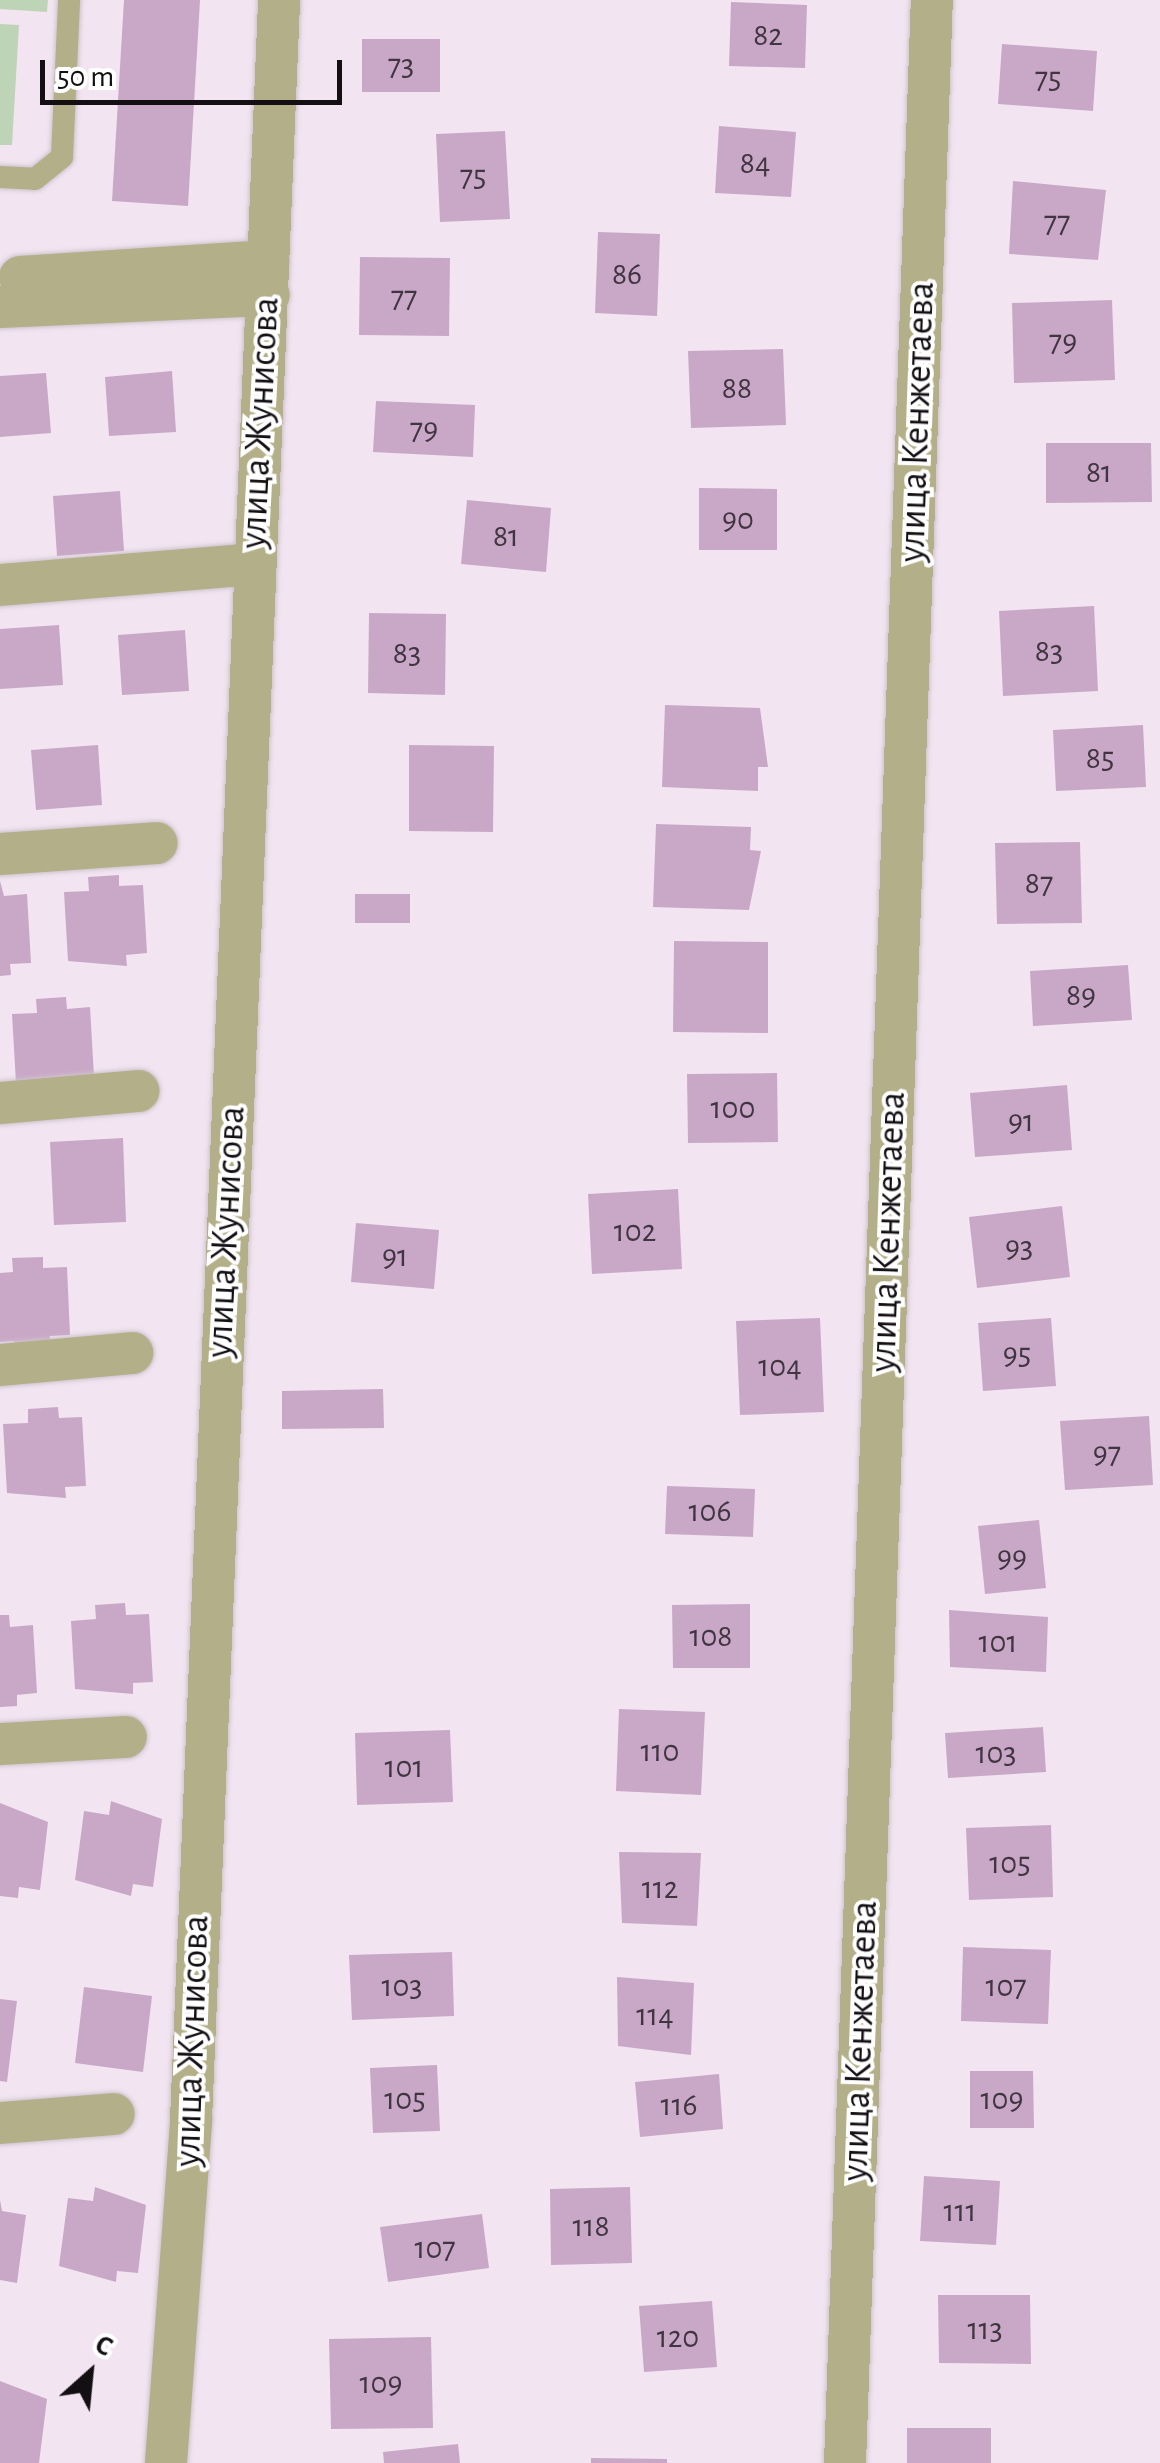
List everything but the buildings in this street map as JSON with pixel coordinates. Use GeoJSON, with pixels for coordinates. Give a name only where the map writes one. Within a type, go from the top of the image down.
{"type":"FeatureCollection","features":[{"type":"Feature","properties":{"kind":"street","name":"улица Жунисова"},"geometry":{"type":"LineString","coordinates":[[166,2463],[191,2120],[279,0]]}},
{"type":"Feature","properties":{"kind":"street","name":"улица Кенжетаева"},"geometry":{"type":"LineString","coordinates":[[844,2463],[932,0]]}},
{"type":"Feature","properties":{"kind":"street"},"geometry":{"type":"LineString","coordinates":[[0,279],[268,278]]}},
{"type":"Feature","properties":{"kind":"street"},"geometry":{"type":"LineString","coordinates":[[0,307],[268,278]]}},
{"type":"Feature","properties":{"kind":"street"},"geometry":{"type":"LineString","coordinates":[[0,585],[254,564]]}},
{"type":"Feature","properties":{"kind":"street"},"geometry":{"type":"LineString","coordinates":[[0,854],[157,843]]}},
{"type":"Feature","properties":{"kind":"street"},"geometry":{"type":"LineString","coordinates":[[0,1103],[138,1091]]}},
{"type":"Feature","properties":{"kind":"street"},"geometry":{"type":"LineString","coordinates":[[0,1365],[132,1353]]}},
{"type":"Feature","properties":{"kind":"street"},"geometry":{"type":"LineString","coordinates":[[0,1744],[126,1737]]}},
{"type":"Feature","properties":{"kind":"street"},"geometry":{"type":"LineString","coordinates":[[0,2123],[114,2114]]}},
{"type":"Feature","properties":{"kind":"lane"},"geometry":{"type":"LineString","coordinates":[[0,177],[35,179],[62,156],[70,0]]}},
{"type":"Feature","properties":{"kind":"green space"},"geometry":{"type":"Polygon","coordinates":[[[0,0],[48,0],[47,12],[0,9],[0,0]]]}},
{"type":"Feature","properties":{"kind":"green space"},"geometry":{"type":"Polygon","coordinates":[[[0,24],[19,25],[12,145],[0,145],[0,24]]]}}]}
